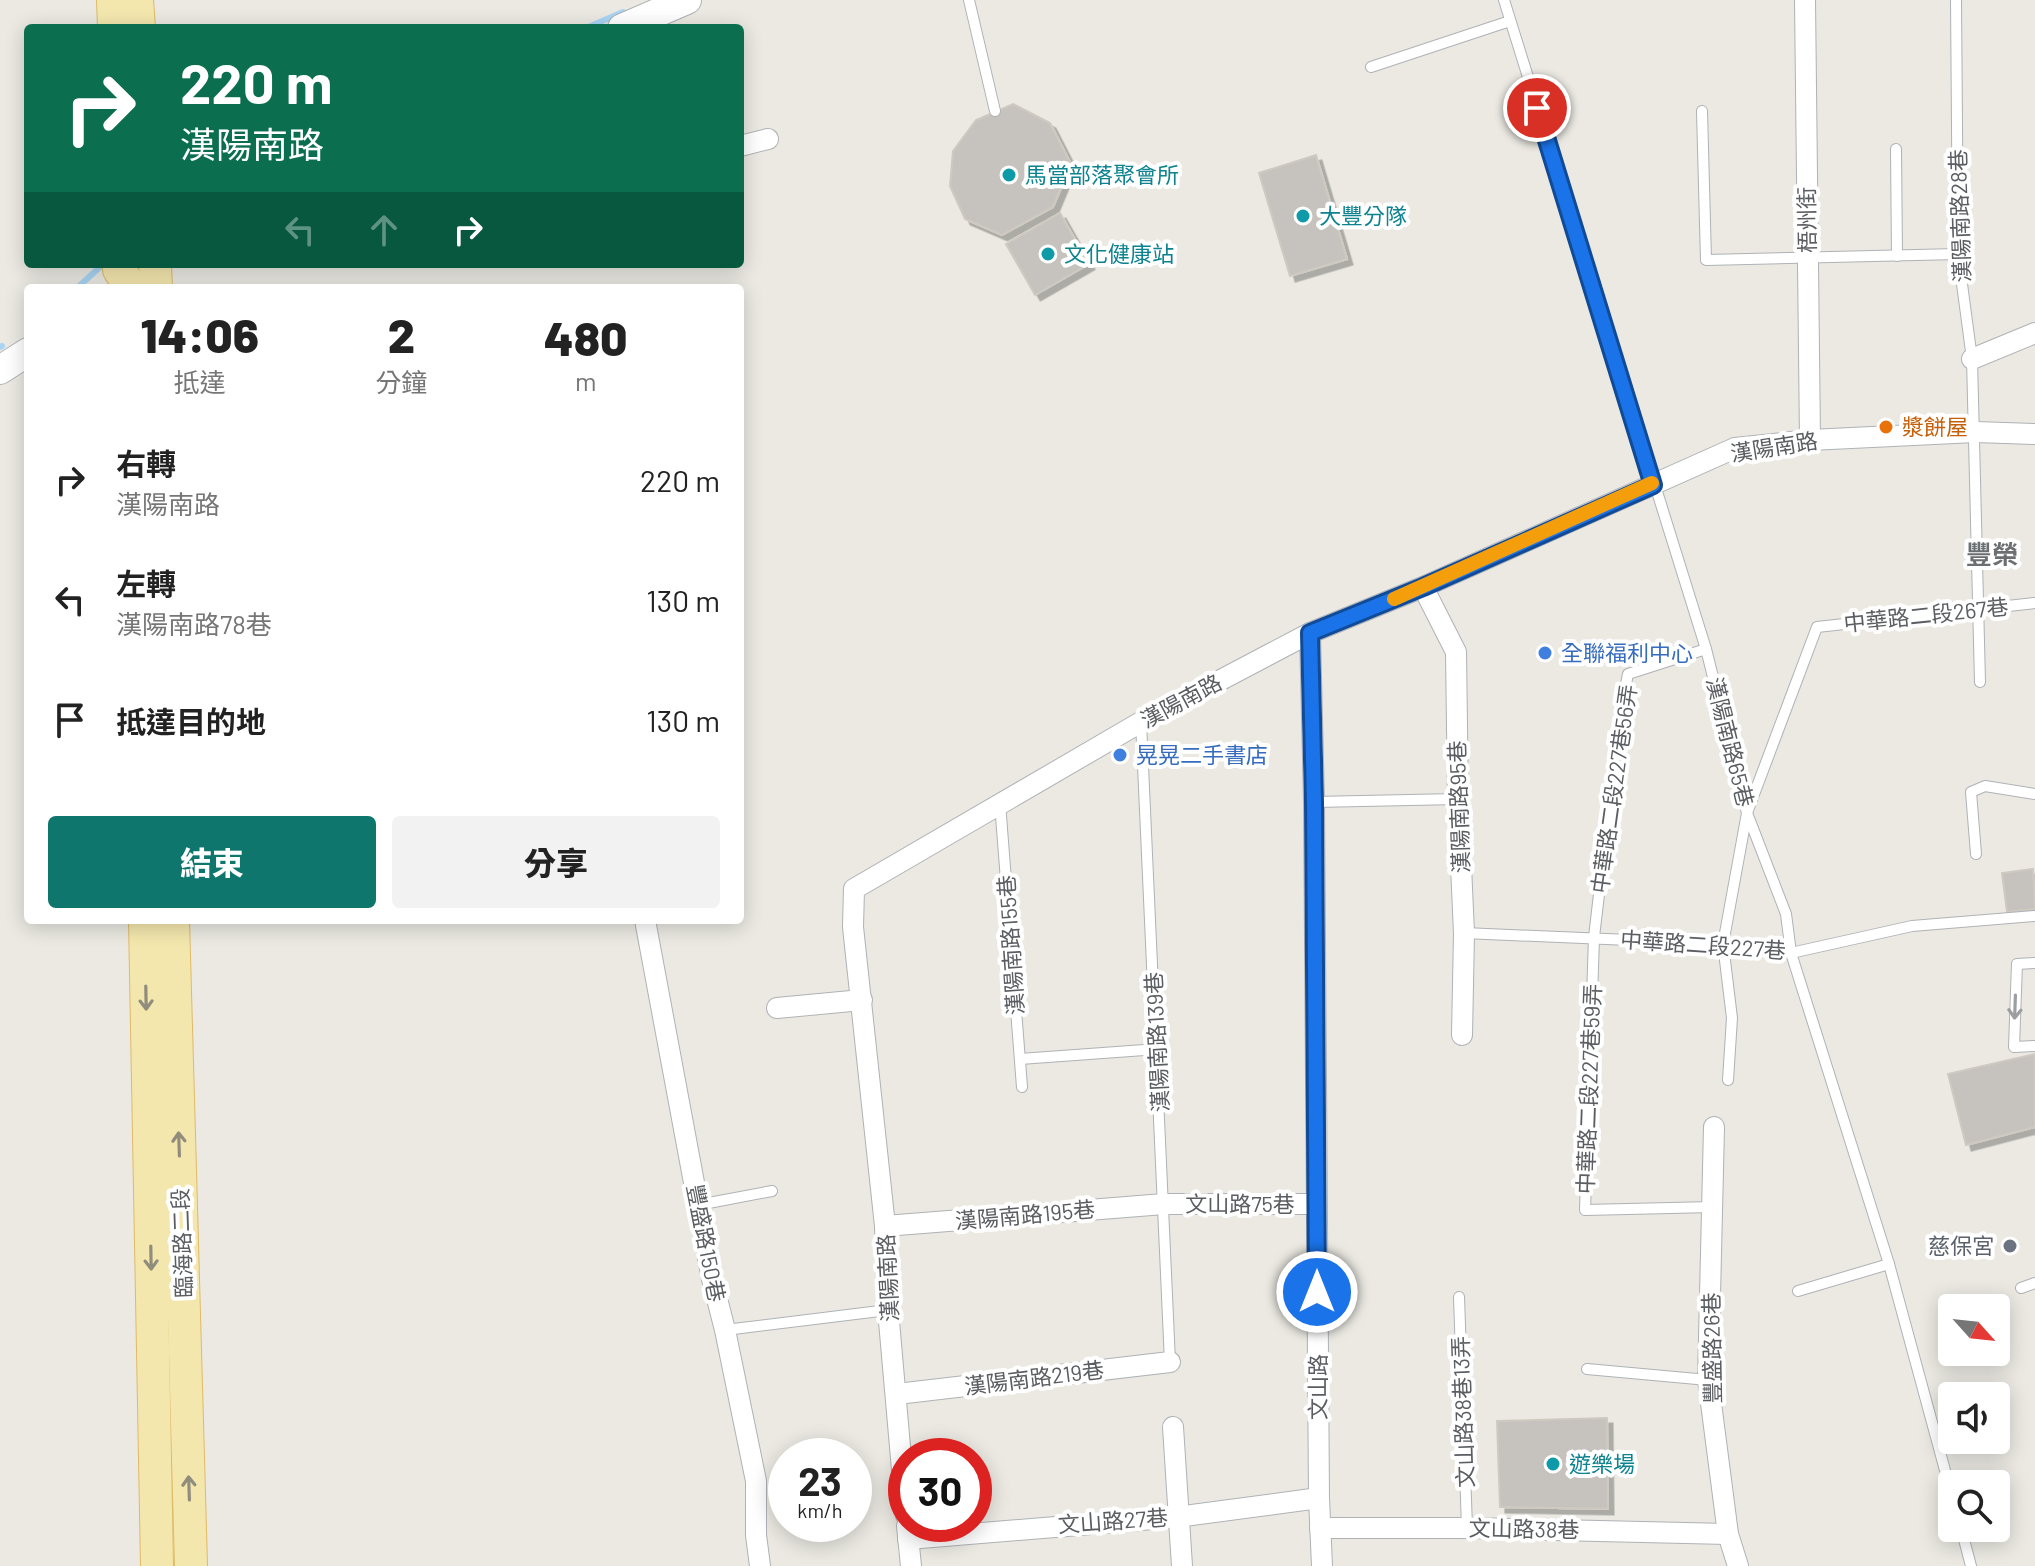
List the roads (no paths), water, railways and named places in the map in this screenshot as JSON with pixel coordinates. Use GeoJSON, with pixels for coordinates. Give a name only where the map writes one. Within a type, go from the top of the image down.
{"type":"FeatureCollection","features":[{"type":"Feature","properties":{"kind":"main road"},"geometry":{"type":"LineString","coordinates":[[113,0],[114,24]]}},
{"type":"Feature","properties":{"kind":"main road"},"geometry":{"type":"LineString","coordinates":[[137,0],[139,24]]}},
{"type":"Feature","properties":{"kind":"main road","name":"臨海路二段"},"geometry":{"type":"LineString","coordinates":[[145,924],[157,1566]]}},
{"type":"Feature","properties":{"kind":"main road","name":"臨海路二段"},"geometry":{"type":"LineString","coordinates":[[173,924],[191,1566]]}},
{"type":"Feature","properties":{"kind":"street"},"geometry":{"type":"LineString","coordinates":[[631,24],[687,0]]}},
{"type":"Feature","properties":{"kind":"street","name":"梧州街"},"geometry":{"type":"LineString","coordinates":[[1805,0],[1810,440]]}},
{"type":"Feature","properties":{"kind":"street"},"geometry":{"type":"LineString","coordinates":[[744,145],[768,139]]}},
{"type":"Feature","properties":{"kind":"street"},"geometry":{"type":"LineString","coordinates":[[1972,359],[2035,333]]}},
{"type":"Feature","properties":{"kind":"street"},"geometry":{"type":"LineString","coordinates":[[0,370],[24,355]]}},
{"type":"Feature","properties":{"kind":"street","name":"漢陽南路"},"geometry":{"type":"LineString","coordinates":[[900,1438],[888,1310],[885,1226],[853,927],[854,889],[1141,722],[1310,633],[1423,587],[1735,448],[1810,440],[1975,432],[2035,434]]}},
{"type":"Feature","properties":{"kind":"street","name":"漢陽南路95巷"},"geometry":{"type":"LineString","coordinates":[[1423,587],[1456,652],[1464,933],[1462,1035]]}},
{"type":"Feature","properties":{"kind":"street","name":"文山路"},"geometry":{"type":"LineString","coordinates":[[1310,633],[1322,1566]]}},
{"type":"Feature","properties":{"kind":"street","name":"豐盛路150巷"},"geometry":{"type":"LineString","coordinates":[[646,924],[712,1279],[756,1481],[756,1535],[760,1566]]}},
{"type":"Feature","properties":{"kind":"street"},"geometry":{"type":"LineString","coordinates":[[777,1008],[862,1000]]}},
{"type":"Feature","properties":{"kind":"street","name":"豐盛路26巷"},"geometry":{"type":"LineString","coordinates":[[1714,1127],[1708,1380],[1728,1534],[1738,1566]]}},
{"type":"Feature","properties":{"kind":"street","name":"文山路75巷"},"geometry":{"type":"LineString","coordinates":[[1164,1204],[1316,1204]]}},
{"type":"Feature","properties":{"kind":"street","name":"漢陽南路195巷"},"geometry":{"type":"LineString","coordinates":[[885,1226],[1164,1204]]}},
{"type":"Feature","properties":{"kind":"street","name":"漢陽南路219巷"},"geometry":{"type":"LineString","coordinates":[[897,1394],[1170,1362]]}},
{"type":"Feature","properties":{"kind":"street"},"geometry":{"type":"LineString","coordinates":[[1173,1427],[1182,1566]]}},
{"type":"Feature","properties":{"kind":"street","name":"文山路27巷"},"geometry":{"type":"LineString","coordinates":[[992,1527],[1177,1517],[1319,1498]]}},
{"type":"Feature","properties":{"kind":"street","name":"文山路38巷"},"geometry":{"type":"LineString","coordinates":[[1320,1528],[1728,1534]]}},
{"type":"Feature","properties":{"kind":"street"},"geometry":{"type":"LineString","coordinates":[[908,1542],[911,1566]]}},
{"type":"Feature","properties":{"kind":"lane"},"geometry":{"type":"LineString","coordinates":[[969,0],[995,111]]}},
{"type":"Feature","properties":{"kind":"lane","name":"漢陽南路65巷"},"geometry":{"type":"LineString","coordinates":[[1504,0],[1706,649],[1747,813],[1786,914],[1791,953],[1889,1264],[1945,1470]]}},
{"type":"Feature","properties":{"kind":"lane","name":"漢陽南路28巷"},"geometry":{"type":"LineString","coordinates":[[1956,0],[1958,254],[1972,359],[1980,682]]}},
{"type":"Feature","properties":{"kind":"lane"},"geometry":{"type":"LineString","coordinates":[[1371,67],[1510,21]]}},
{"type":"Feature","properties":{"kind":"lane"},"geometry":{"type":"LineString","coordinates":[[1702,111],[1706,260],[1958,254]]}},
{"type":"Feature","properties":{"kind":"lane"},"geometry":{"type":"LineString","coordinates":[[1896,149],[1897,256]]}},
{"type":"Feature","properties":{"kind":"lane","name":"中華路二段267巷"},"geometry":{"type":"LineString","coordinates":[[1747,813],[1817,627],[2035,603]]}},
{"type":"Feature","properties":{"kind":"lane","name":"中華路二段227巷56弄"},"geometry":{"type":"LineString","coordinates":[[1594,937],[1620,714],[1628,674],[1706,649]]}},
{"type":"Feature","properties":{"kind":"lane","name":"漢陽南路139巷"},"geometry":{"type":"LineString","coordinates":[[1141,722],[1170,1362]]}},
{"type":"Feature","properties":{"kind":"lane"},"geometry":{"type":"LineString","coordinates":[[1976,854],[1971,792],[1985,786],[2035,794]]}},
{"type":"Feature","properties":{"kind":"lane"},"geometry":{"type":"LineString","coordinates":[[1314,802],[1458,799]]}},
{"type":"Feature","properties":{"kind":"lane","name":"漢陽南路155巷"},"geometry":{"type":"LineString","coordinates":[[1000,803],[1022,1087]]}},
{"type":"Feature","properties":{"kind":"lane"},"geometry":{"type":"LineString","coordinates":[[1728,1080],[1732,1018],[1723,944],[1747,813]]}},
{"type":"Feature","properties":{"kind":"lane","name":"中華路二段227巷"},"geometry":{"type":"LineString","coordinates":[[1464,933],[1723,944],[1791,953],[1912,926],[2035,916]]}},
{"type":"Feature","properties":{"kind":"lane","name":"中華路二段227巷59弄"},"geometry":{"type":"LineString","coordinates":[[1594,937],[1585,1210],[1713,1207]]}},
{"type":"Feature","properties":{"kind":"lane"},"geometry":{"type":"LineString","coordinates":[[2035,963],[2017,964],[2014,1047],[2035,1046]]}},
{"type":"Feature","properties":{"kind":"lane"},"geometry":{"type":"LineString","coordinates":[[1020,1059],[1158,1049]]}},
{"type":"Feature","properties":{"kind":"lane"},"geometry":{"type":"LineString","coordinates":[[698,1205],[772,1191]]}},
{"type":"Feature","properties":{"kind":"lane"},"geometry":{"type":"LineString","coordinates":[[1798,1291],[1889,1264]]}},
{"type":"Feature","properties":{"kind":"lane"},"geometry":{"type":"LineString","coordinates":[[2021,1288],[2035,1283]]}},
{"type":"Feature","properties":{"kind":"lane","name":"文山路38巷13弄"},"geometry":{"type":"LineString","coordinates":[[1459,1297],[1467,1528]]}},
{"type":"Feature","properties":{"kind":"lane"},"geometry":{"type":"LineString","coordinates":[[725,1330],[888,1310]]}},
{"type":"Feature","properties":{"kind":"lane"},"geometry":{"type":"LineString","coordinates":[[1587,1369],[1708,1380]]}},
{"type":"Feature","properties":{"kind":"lane"},"geometry":{"type":"LineString","coordinates":[[1965,1542],[1971,1566]]}},
{"type":"Feature","properties":{"kind":"waterway"},"geometry":{"type":"LineString","coordinates":[[595,24],[623,12]]}},
{"type":"Feature","properties":{"kind":"waterway"},"geometry":{"type":"LineString","coordinates":[[81,284],[99,268]]}},
{"type":"Feature","properties":{"kind":"place","name":"馬當部落聚會所"},"geometry":{"type":"Point","coordinates":[1009,175]}},
{"type":"Feature","properties":{"kind":"place","name":"大豐分隊"},"geometry":{"type":"Point","coordinates":[1303,216]}},
{"type":"Feature","properties":{"kind":"place","name":"文化健康站"},"geometry":{"type":"Point","coordinates":[1048,254]}},
{"type":"Feature","properties":{"kind":"place","name":"漿餅屋"},"geometry":{"type":"Point","coordinates":[1886,427]}},
{"type":"Feature","properties":{"kind":"place","name":"全聯福利中心"},"geometry":{"type":"Point","coordinates":[1545,653]}},
{"type":"Feature","properties":{"kind":"place","name":"晃晃二手書店"},"geometry":{"type":"Point","coordinates":[1120,755]}},
{"type":"Feature","properties":{"kind":"place","name":"慈保宮"},"geometry":{"type":"Point","coordinates":[2010,1246]}},
{"type":"Feature","properties":{"kind":"place","name":"遊樂場"},"geometry":{"type":"Point","coordinates":[1553,1464]}},
{"type":"Feature","properties":{"kind":"district","name":"豐榮"},"geometry":{"type":"Point","coordinates":[1992,555]}}]}
